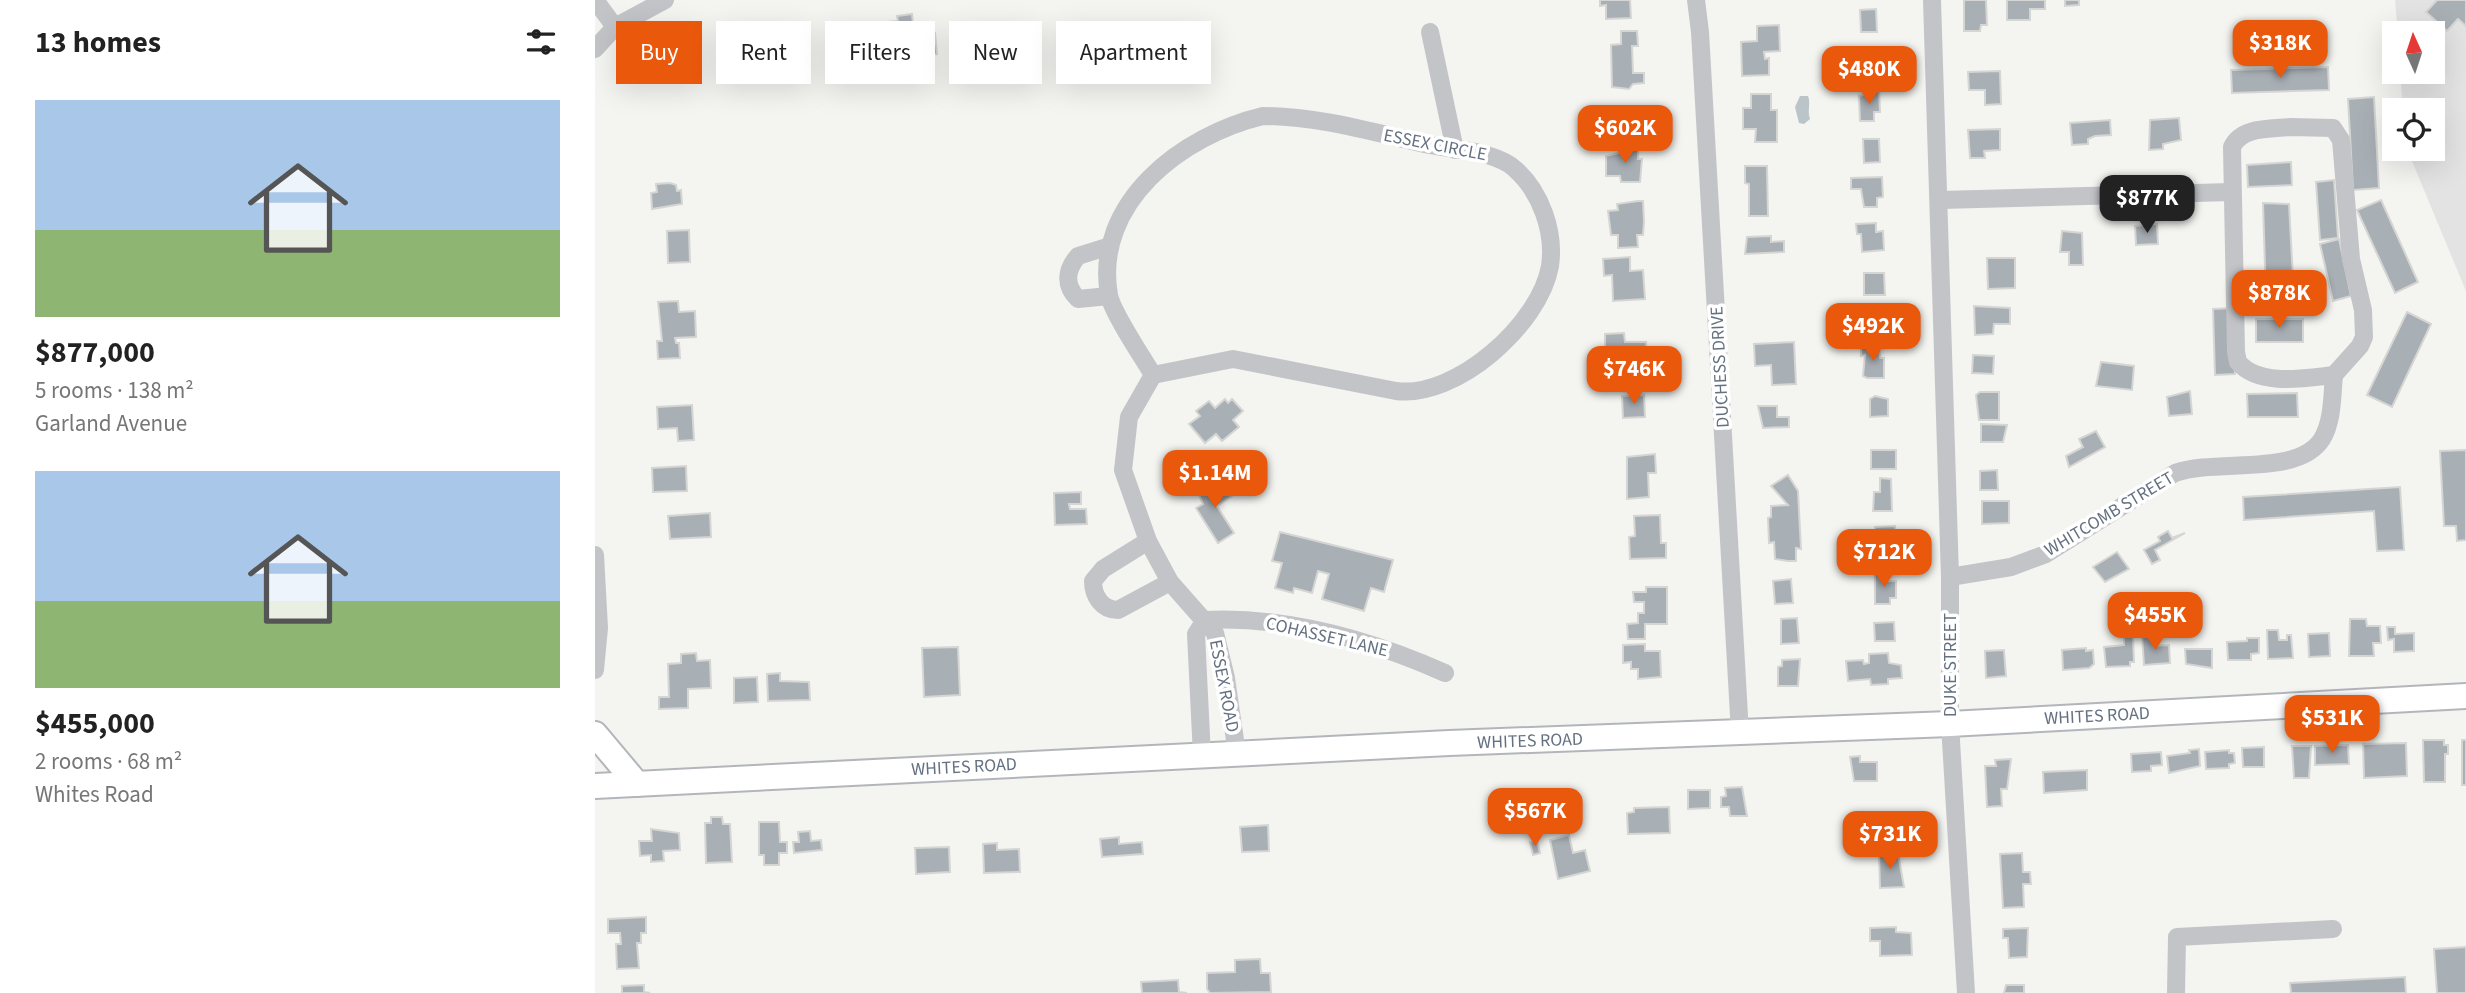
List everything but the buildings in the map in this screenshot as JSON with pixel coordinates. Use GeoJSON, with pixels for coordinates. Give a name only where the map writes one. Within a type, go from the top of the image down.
{"type":"FeatureCollection","features":[{"type":"Feature","properties":{"kind":"street"},"geometry":{"type":"LineString","coordinates":[[595,0],[615,27]]}},
{"type":"Feature","properties":{"kind":"street"},"geometry":{"type":"LineString","coordinates":[[595,48],[615,27],[664,0]]}},
{"type":"Feature","properties":{"kind":"street","name":"DUCHESS DRIVE"},"geometry":{"type":"LineString","coordinates":[[1696,0],[1740,733]]}},
{"type":"Feature","properties":{"kind":"street","name":"DUKE STREET"},"geometry":{"type":"LineString","coordinates":[[1932,0],[1941,200],[1950,578],[1950,724],[1966,993]]}},
{"type":"Feature","properties":{"kind":"street"},"geometry":{"type":"LineString","coordinates":[[1430,32],[1455,150]]}},
{"type":"Feature","properties":{"kind":"street","name":"ESSEX CIRCLE"},"geometry":{"type":"LineString","coordinates":[[1109,296],[1110,246],[1129,204],[1165,164],[1195,141],[1239,122],[1263,116],[1287,116],[1485,154],[1515,169],[1538,199],[1548,227],[1550,265],[1539,294],[1514,329],[1480,362],[1434,388],[1408,393],[1233,359],[1153,375]]}},
{"type":"Feature","properties":{"kind":"street"},"geometry":{"type":"LineString","coordinates":[[2290,127],[2327,127],[2338,133],[2351,258],[2363,310],[2364,337],[2360,346],[2334,376],[2269,377],[2244,369],[2238,362],[2231,192],[2232,147],[2236,138],[2244,133],[2290,127]]}},
{"type":"Feature","properties":{"kind":"street"},"geometry":{"type":"LineString","coordinates":[[1941,200],[2231,192]]}},
{"type":"Feature","properties":{"kind":"street"},"geometry":{"type":"LineString","coordinates":[[1110,246],[1078,256],[1068,271],[1070,292],[1077,299],[1109,296],[1153,375]]}},
{"type":"Feature","properties":{"kind":"street","name":"ESSEX ROAD"},"geometry":{"type":"LineString","coordinates":[[1153,375],[1129,416],[1123,470],[1148,541],[1170,582],[1215,633],[1237,754]]}},
{"type":"Feature","properties":{"kind":"street","name":"WHITCOMB STREET"},"geometry":{"type":"LineString","coordinates":[[1950,578],[2011,567],[2046,554],[2185,470],[2211,465],[2285,463],[2301,458],[2313,450],[2325,432],[2334,376]]}},
{"type":"Feature","properties":{"kind":"street"},"geometry":{"type":"LineString","coordinates":[[1148,541],[1098,573],[1093,581],[1096,595],[1106,608],[1118,610],[1170,582]]}},
{"type":"Feature","properties":{"kind":"street"},"geometry":{"type":"LineString","coordinates":[[595,555],[599,628],[595,670]]}},
{"type":"Feature","properties":{"kind":"street","name":"COHASSET LANE"},"geometry":{"type":"LineString","coordinates":[[1205,620],[1232,619],[1292,626],[1378,647],[1445,673]]}},
{"type":"Feature","properties":{"kind":"street","name":"ESSEX ROAD"},"geometry":{"type":"LineString","coordinates":[[1202,756],[1196,634],[1205,620]]}},
{"type":"Feature","properties":{"kind":"street","name":"WHITES ROAD"},"geometry":{"type":"LineString","coordinates":[[595,786],[1237,754],[1950,724],[2466,696]]}},
{"type":"Feature","properties":{"kind":"street"},"geometry":{"type":"LineString","coordinates":[[595,734],[637,784]]}},
{"type":"Feature","properties":{"kind":"street"},"geometry":{"type":"LineString","coordinates":[[2176,993],[2177,937],[2333,929]]}},
{"type":"Feature","properties":{"kind":"shaded area"},"geometry":{"type":"Polygon","coordinates":[[[2395,0],[2466,0],[2466,291],[2412,161],[2445,161],[2445,98],[2402,98],[2401,84],[2445,84],[2445,21],[2397,21],[2395,0]]]}},
{"type":"Feature","properties":{"kind":"shaded area"},"geometry":{"type":"Polygon","coordinates":[[[1800,96],[1808,96],[1809,99],[1810,119],[1804,124],[1799,123],[1795,107],[1800,96]]]}}]}
